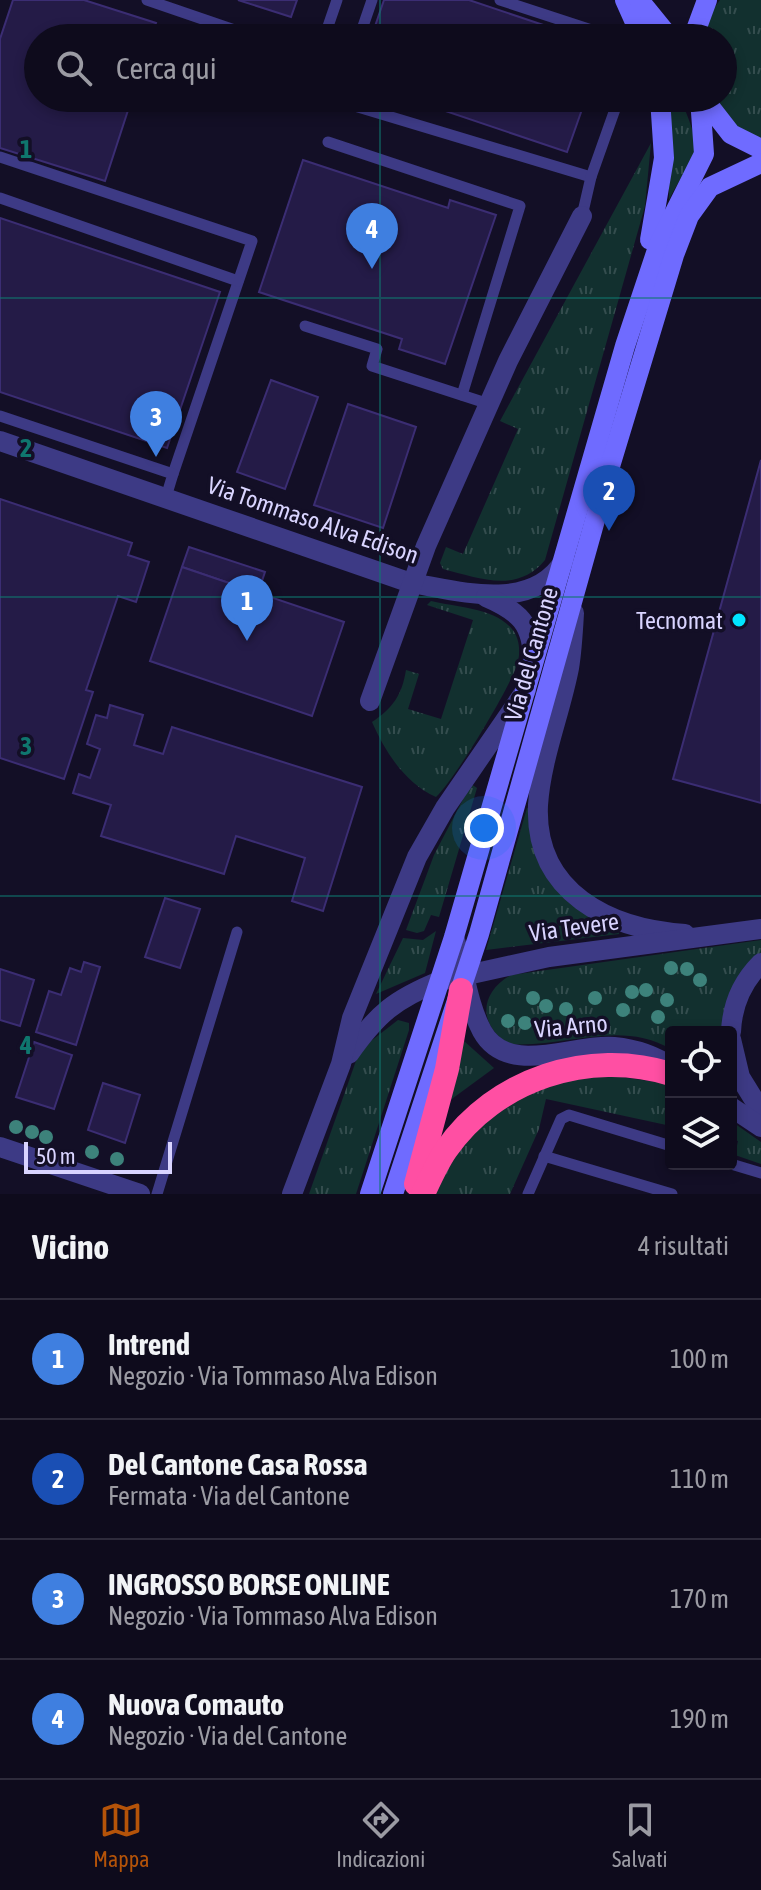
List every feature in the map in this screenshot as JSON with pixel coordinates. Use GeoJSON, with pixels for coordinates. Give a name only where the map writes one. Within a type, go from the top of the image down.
{"type":"FeatureCollection","features":[{"type":"Feature","properties":{"kind":"highway"},"geometry":{"type":"LineString","coordinates":[[414,1194],[447,1069],[456,982]]}},
{"type":"Feature","properties":{"kind":"highway"},"geometry":{"type":"LineString","coordinates":[[423,1194],[444,1153],[463,1129],[487,1107],[517,1088],[554,1073],[594,1065],[638,1067],[665,1073]]}},
{"type":"Feature","properties":{"kind":"main road"},"geometry":{"type":"LineString","coordinates":[[625,0],[636,24]]}},
{"type":"Feature","properties":{"kind":"main road"},"geometry":{"type":"LineString","coordinates":[[639,0],[659,24]]}},
{"type":"Feature","properties":{"kind":"main road"},"geometry":{"type":"LineString","coordinates":[[698,24],[707,0]]}},
{"type":"Feature","properties":{"kind":"main road"},"geometry":{"type":"LineString","coordinates":[[625,346],[656,213],[664,137],[661,112]]}},
{"type":"Feature","properties":{"kind":"main road","name":"Via del Cantone"},"geometry":{"type":"LineString","coordinates":[[454,937],[625,346],[663,234],[704,154],[702,112]]}},
{"type":"Feature","properties":{"kind":"main road"},"geometry":{"type":"LineString","coordinates":[[713,112],[731,134],[761,149]]}},
{"type":"Feature","properties":{"kind":"main road","name":"Via del Cantone"},"geometry":{"type":"LineString","coordinates":[[393,1194],[689,216],[710,187],[761,163]]}},
{"type":"Feature","properties":{"kind":"main road"},"geometry":{"type":"LineString","coordinates":[[677,250],[700,211],[717,195],[743,182],[761,179]]}},
{"type":"Feature","properties":{"kind":"main road","name":"Via del Cantone"},"geometry":{"type":"LineString","coordinates":[[370,1194],[456,982]]}},
{"type":"Feature","properties":{"kind":"street"},"geometry":{"type":"LineString","coordinates":[[370,701],[399,627],[411,583],[489,404],[582,216]]}},
{"type":"Feature","properties":{"kind":"street","name":"Via Tommaso Alva Edison"},"geometry":{"type":"LineString","coordinates":[[0,441],[411,583],[475,593],[513,593],[533,588],[558,569],[567,552]]}},
{"type":"Feature","properties":{"kind":"street","name":"Via Tommaso Alva Edison"},"geometry":{"type":"LineString","coordinates":[[475,593],[510,607],[523,618],[533,641],[531,678]]}},
{"type":"Feature","properties":{"kind":"street","name":"Via Tevere"},"geometry":{"type":"LineString","coordinates":[[576,593],[570,666],[538,803],[546,852],[567,887],[602,915],[659,932],[717,934]]}},
{"type":"Feature","properties":{"kind":"street","name":"Via del Cantone"},"geometry":{"type":"LineString","coordinates":[[292,1194],[341,1064],[352,1018],[417,857],[462,781],[531,678]]}},
{"type":"Feature","properties":{"kind":"street","name":"Via Tevere"},"geometry":{"type":"LineString","coordinates":[[456,982],[549,957],[761,929]]}},
{"type":"Feature","properties":{"kind":"street","name":"Via Arno"},"geometry":{"type":"LineString","coordinates":[[454,937],[456,982],[483,1032],[502,1050],[523,1056],[611,1046],[642,1051],[665,1064]]}},
{"type":"Feature","properties":{"kind":"street"},"geometry":{"type":"LineString","coordinates":[[732,1026],[734,1003],[761,963]]}},
{"type":"Feature","properties":{"kind":"street","name":"Via del Cantone"},"geometry":{"type":"LineString","coordinates":[[341,1064],[361,1034],[405,995],[456,982]]}},
{"type":"Feature","properties":{"kind":"street"},"geometry":{"type":"LineString","coordinates":[[737,1064],[740,1077],[761,1111]]}},
{"type":"Feature","properties":{"kind":"street"},"geometry":{"type":"LineString","coordinates":[[737,1111],[761,1127]]}},
{"type":"Feature","properties":{"kind":"street"},"geometry":{"type":"LineString","coordinates":[[0,1147],[140,1194]]}},
{"type":"Feature","properties":{"kind":"street","name":"Via del Cantone"},"geometry":{"type":"LineString","coordinates":[[301,1194],[307,1161]]}},
{"type":"Feature","properties":{"kind":"lane"},"geometry":{"type":"LineString","coordinates":[[147,0],[217,24]]}},
{"type":"Feature","properties":{"kind":"lane"},"geometry":{"type":"LineString","coordinates":[[329,24],[337,0]]}},
{"type":"Feature","properties":{"kind":"lane"},"geometry":{"type":"LineString","coordinates":[[364,24],[372,0]]}},
{"type":"Feature","properties":{"kind":"lane"},"geometry":{"type":"LineString","coordinates":[[500,0],[573,24]]}},
{"type":"Feature","properties":{"kind":"lane"},"geometry":{"type":"LineString","coordinates":[[375,112],[591,177]]}},
{"type":"Feature","properties":{"kind":"lane"},"geometry":{"type":"LineString","coordinates":[[582,216],[591,177],[614,112]]}},
{"type":"Feature","properties":{"kind":"lane"},"geometry":{"type":"LineString","coordinates":[[328,142],[520,206],[462,395]]}},
{"type":"Feature","properties":{"kind":"lane"},"geometry":{"type":"LineString","coordinates":[[0,157],[252,241],[166,497]]}},
{"type":"Feature","properties":{"kind":"lane"},"geometry":{"type":"LineString","coordinates":[[0,198],[238,281]]}},
{"type":"Feature","properties":{"kind":"lane"},"geometry":{"type":"LineString","coordinates":[[305,326],[377,349],[372,366],[489,404]]}},
{"type":"Feature","properties":{"kind":"lane"},"geometry":{"type":"LineString","coordinates":[[0,416],[173,474]]}},
{"type":"Feature","properties":{"kind":"lane"},"geometry":{"type":"LineString","coordinates":[[157,1194],[237,932]]}},
{"type":"Feature","properties":{"kind":"lane"},"geometry":{"type":"LineString","coordinates":[[528,1194],[561,1119],[569,1115],[665,1144]]}},
{"type":"Feature","properties":{"kind":"lane"},"geometry":{"type":"LineString","coordinates":[[544,1156],[672,1194]]}},
{"type":"Feature","properties":{"kind":"lane"},"geometry":{"type":"LineString","coordinates":[[737,1166],[761,1173]]}},
{"type":"Feature","properties":{"kind":"green space"},"geometry":{"type":"Polygon","coordinates":[[[720,0],[761,0],[761,139],[731,125],[721,112],[737,112],[737,24],[706,24],[720,0]]]}},
{"type":"Feature","properties":{"kind":"green space"},"geometry":{"type":"Polygon","coordinates":[[[669,112],[686,112],[693,131],[694,151],[669,200],[669,112]]]}},
{"type":"Feature","properties":{"kind":"green space"},"geometry":{"type":"Polygon","coordinates":[[[651,143],[645,206],[545,560],[534,571],[510,580],[484,579],[443,569],[440,563],[446,547],[463,554],[518,429],[500,421],[651,143]]]}},
{"type":"Feature","properties":{"kind":"green space"},"geometry":{"type":"Polygon","coordinates":[[[431,601],[474,609],[496,617],[512,629],[519,649],[510,682],[467,755],[436,797],[415,784],[397,766],[372,722],[395,700],[406,670],[419,674],[408,709],[441,719],[473,620],[427,605],[431,601]]]}},
{"type":"Feature","properties":{"kind":"green space"},"geometry":{"type":"Polygon","coordinates":[[[471,784],[477,788],[439,917],[431,915],[424,931],[406,930],[434,855],[471,784]]]}},
{"type":"Feature","properties":{"kind":"green space"},"geometry":{"type":"Polygon","coordinates":[[[527,808],[531,809],[572,903],[592,919],[618,930],[619,934],[486,950],[527,808]]]}},
{"type":"Feature","properties":{"kind":"green space"},"geometry":{"type":"Polygon","coordinates":[[[436,931],[425,973],[376,994],[403,938],[423,940],[436,931]]]}},
{"type":"Feature","properties":{"kind":"green space"},"geometry":{"type":"Polygon","coordinates":[[[761,940],[761,954],[726,1026],[665,1026],[665,1046],[651,1040],[612,1035],[509,1044],[492,1028],[486,1009],[493,991],[511,975],[761,940]]]}},
{"type":"Feature","properties":{"kind":"green space"},"geometry":{"type":"Polygon","coordinates":[[[398,1020],[409,1023],[409,1030],[356,1194],[309,1194],[357,1058],[371,1041],[398,1020]]]}},
{"type":"Feature","properties":{"kind":"green space"},"geometry":{"type":"Polygon","coordinates":[[[464,1041],[494,1068],[449,1101],[447,1100],[464,1041]]]}},
{"type":"Feature","properties":{"kind":"green space"},"geometry":{"type":"Polygon","coordinates":[[[606,1075],[665,1083],[665,1125],[546,1099],[539,1129],[510,1194],[433,1194],[459,1147],[494,1114],[529,1094],[586,1077],[606,1075]]]}},
{"type":"Feature","properties":{"kind":"green space"},"geometry":{"type":"Polygon","coordinates":[[[737,1125],[761,1142],[761,1164],[737,1156],[737,1125]]]}},
{"type":"Feature","properties":{"kind":"building"},"geometry":{"type":"Polygon","coordinates":[[[13,0],[84,0],[156,23],[24,24],[24,112],[127,112],[105,181],[0,148],[0,39],[13,0]]]}},
{"type":"Feature","properties":{"kind":"building"},"geometry":{"type":"Polygon","coordinates":[[[238,0],[297,0],[291,17],[238,0]]]}},
{"type":"Feature","properties":{"kind":"building"},"geometry":{"type":"Polygon","coordinates":[[[384,0],[469,0],[540,24],[376,24],[384,0]]]}},
{"type":"Feature","properties":{"kind":"building"},"geometry":{"type":"Polygon","coordinates":[[[448,112],[581,112],[567,152],[448,112]]]}},
{"type":"Feature","properties":{"kind":"building"},"geometry":{"type":"Polygon","coordinates":[[[303,160],[448,208],[450,200],[496,215],[445,364],[399,349],[402,339],[259,292],[303,160]]]}},
{"type":"Feature","properties":{"kind":"building"},"geometry":{"type":"Polygon","coordinates":[[[0,218],[220,292],[167,448],[0,392],[0,218]]]}},
{"type":"Feature","properties":{"kind":"building"},"geometry":{"type":"Polygon","coordinates":[[[271,380],[318,397],[285,489],[237,472],[271,380]]]}},
{"type":"Feature","properties":{"kind":"building"},"geometry":{"type":"Polygon","coordinates":[[[348,404],[416,427],[383,528],[314,505],[348,404]]]}},
{"type":"Feature","properties":{"kind":"building","name":"Tecnomat"},"geometry":{"type":"Polygon","coordinates":[[[761,460],[761,803],[673,779],[761,460]]]}},
{"type":"Feature","properties":{"kind":"building"},"geometry":{"type":"Polygon","coordinates":[[[0,499],[132,543],[128,555],[149,562],[136,602],[118,596],[86,690],[93,692],[64,779],[0,758],[0,499]]]}},
{"type":"Feature","properties":{"kind":"building"},"geometry":{"type":"Polygon","coordinates":[[[189,547],[265,572],[258,593],[182,567],[189,547]]]}},
{"type":"Feature","properties":{"kind":"building"},"geometry":{"type":"Polygon","coordinates":[[[182,567],[344,622],[312,716],[150,661],[182,567]]]}},
{"type":"Feature","properties":{"kind":"building"},"geometry":{"type":"Polygon","coordinates":[[[110,705],[143,715],[134,745],[163,754],[172,727],[362,787],[323,911],[292,901],[305,858],[236,836],[224,874],[101,836],[111,805],[73,793],[79,774],[90,778],[100,749],[87,744],[96,715],[107,718],[110,705]]]}},
{"type":"Feature","properties":{"kind":"building"},"geometry":{"type":"Polygon","coordinates":[[[165,898],[200,909],[180,968],[145,957],[165,898]]]}},
{"type":"Feature","properties":{"kind":"building"},"geometry":{"type":"Polygon","coordinates":[[[84,962],[100,967],[76,1045],[36,1032],[49,991],[61,995],[70,968],[81,972],[84,962]]]}},
{"type":"Feature","properties":{"kind":"building"},"geometry":{"type":"Polygon","coordinates":[[[0,969],[34,980],[20,1026],[0,1020],[0,969]]]}},
{"type":"Feature","properties":{"kind":"building"},"geometry":{"type":"Polygon","coordinates":[[[34,1042],[72,1055],[54,1109],[16,1097],[34,1042]]]}},
{"type":"Feature","properties":{"kind":"building"},"geometry":{"type":"Polygon","coordinates":[[[103,1083],[140,1095],[125,1143],[88,1130],[103,1083]]]}},
{"type":"Feature","properties":{"kind":"place","name":"Nuova Comauto"},"geometry":{"type":"Point","coordinates":[372,269]}},
{"type":"Feature","properties":{"kind":"place","name":"INGROSSO BORSE ONLINE"},"geometry":{"type":"Point","coordinates":[156,457]}},
{"type":"Feature","properties":{"kind":"place","name":"Del Cantone Casa Rossa"},"geometry":{"type":"Point","coordinates":[609,531]}},
{"type":"Feature","properties":{"kind":"place","name":"Tecnomat"},"geometry":{"type":"Point","coordinates":[739,620]}},
{"type":"Feature","properties":{"kind":"place","name":"Intrend"},"geometry":{"type":"Point","coordinates":[247,641]}}]}
